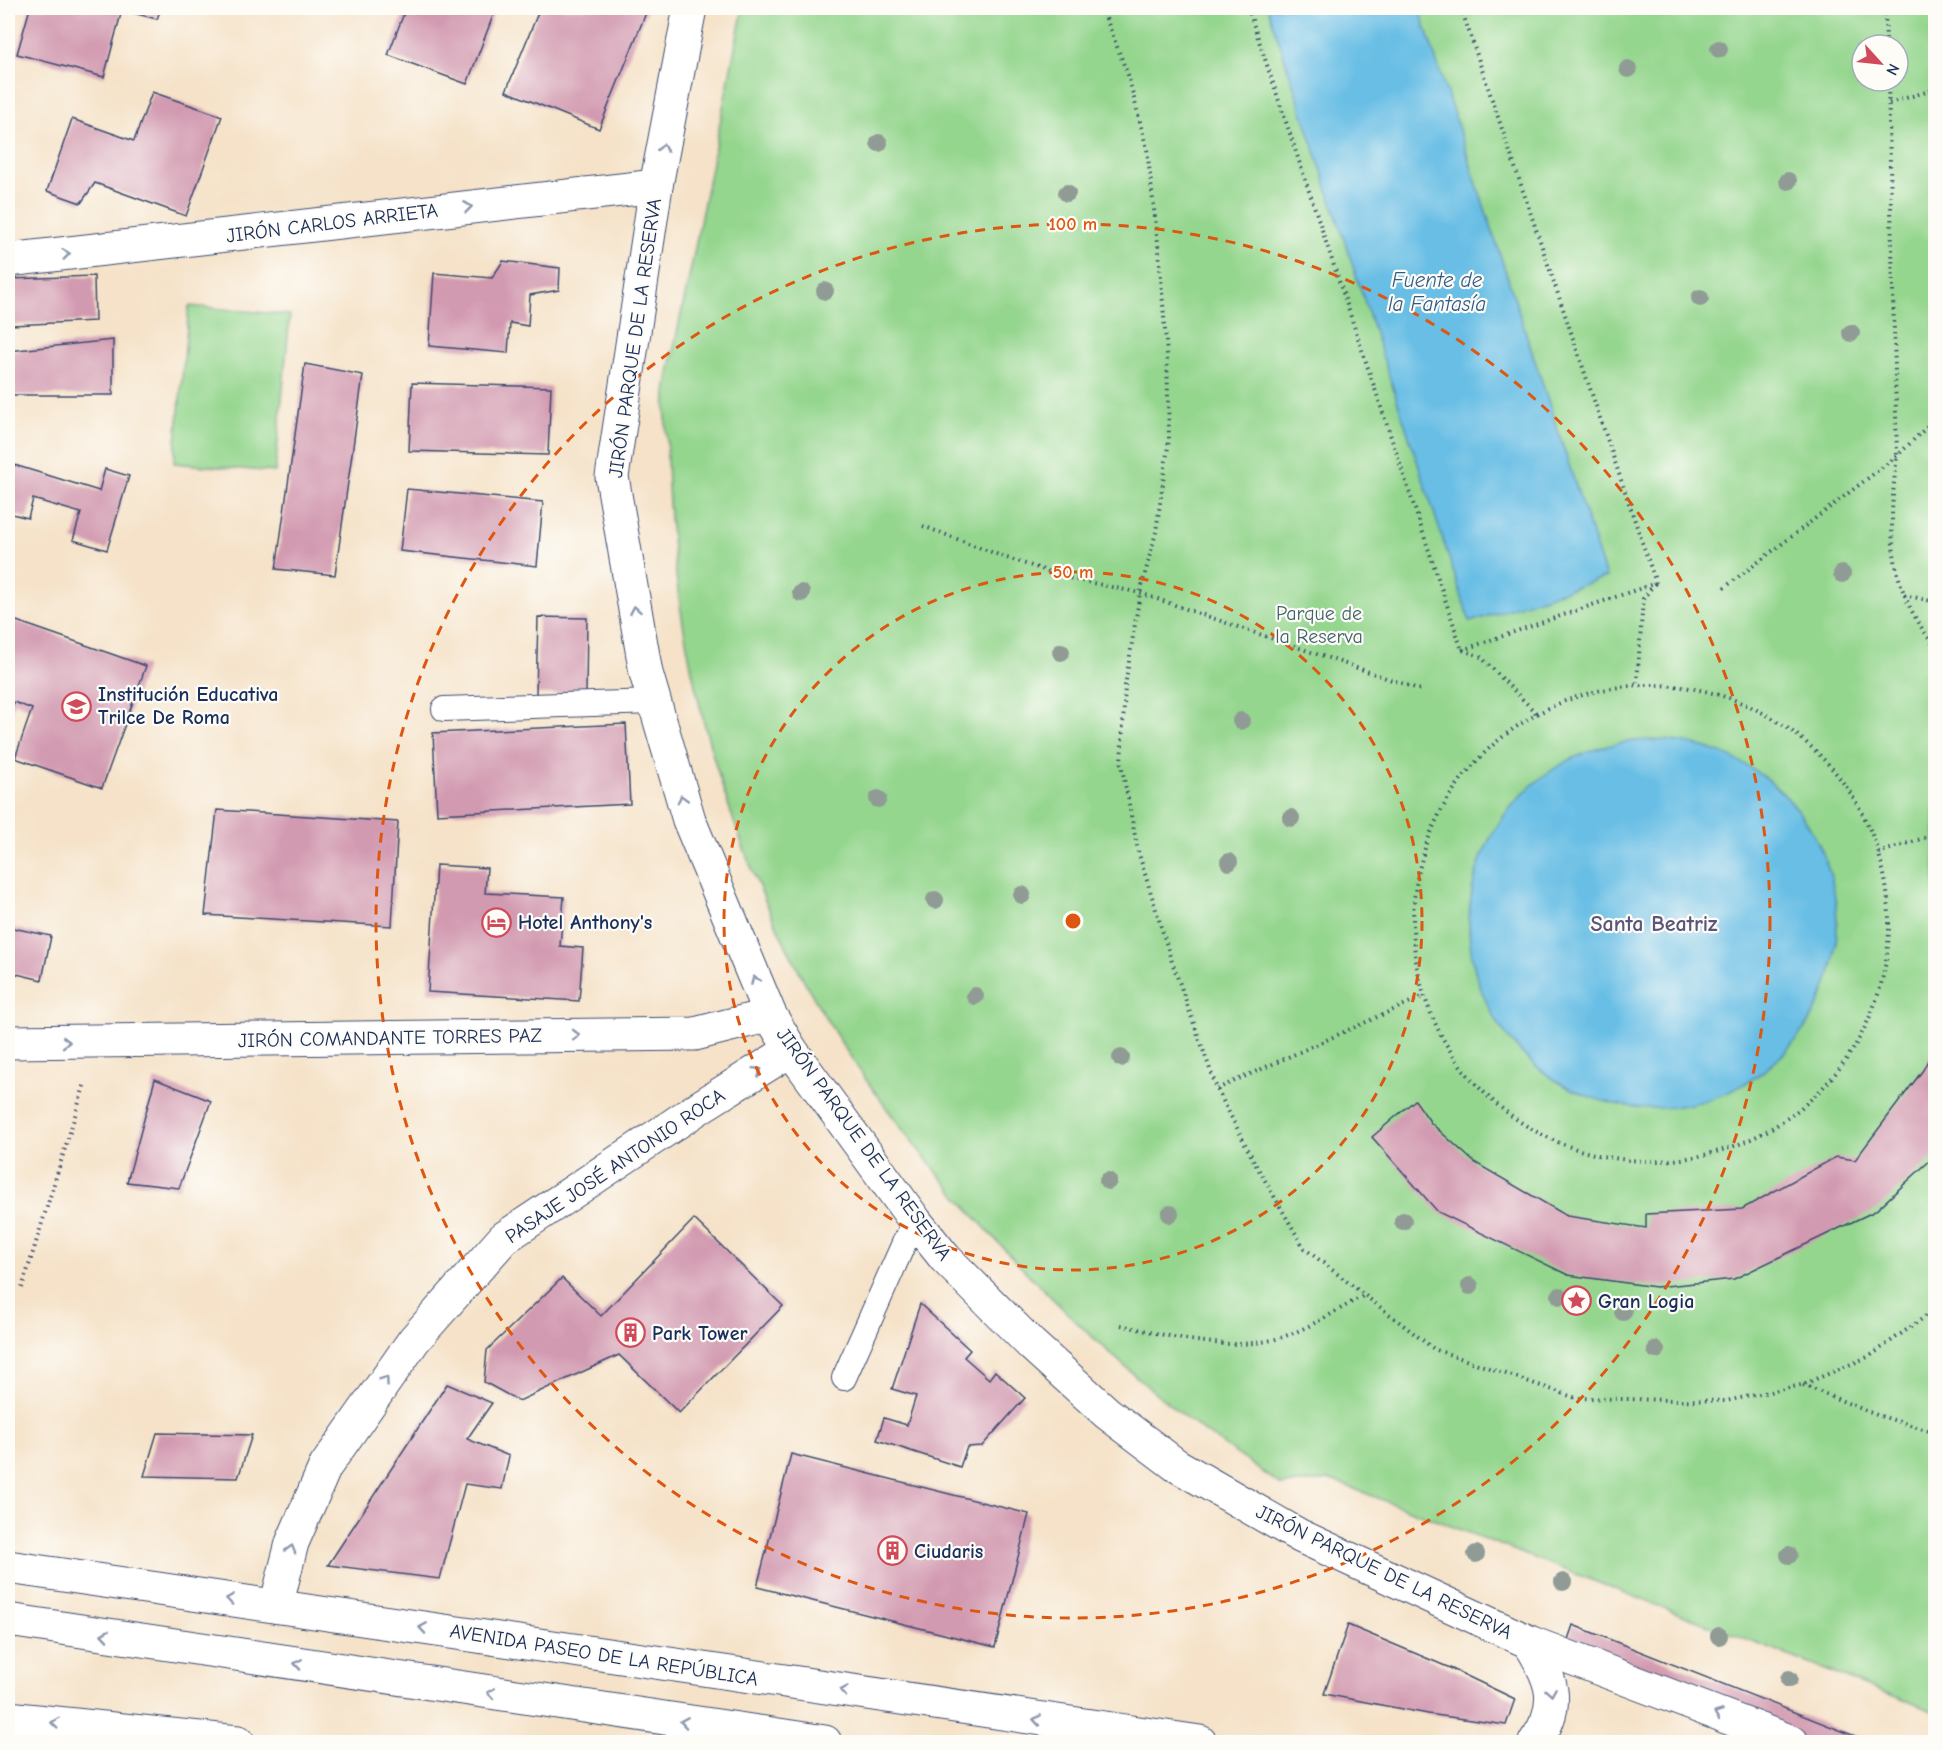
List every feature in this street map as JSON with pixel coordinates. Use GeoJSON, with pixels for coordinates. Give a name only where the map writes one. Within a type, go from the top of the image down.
{"type":"FeatureCollection","features":[{"type":"Feature","properties":{"kind":"main road","name":"JIRÓN PARQUE DE LA RESERVA"},"geometry":{"type":"LineString","coordinates":[[690,8],[656,186],[612,477],[646,673],[689,820],[770,1015],[791,1050],[916,1222],[945,1258],[1030,1344],[1107,1413],[1176,1465],[1300,1536],[1529,1642],[1792,1743]]}},
{"type":"Feature","properties":{"kind":"main road","name":"JIRÓN CARLOS ARRIETA"},"geometry":{"type":"LineString","coordinates":[[8,260],[656,186]]}},
{"type":"Feature","properties":{"kind":"main road","name":"JIRÓN COMANDANTE TORRES PAZ"},"geometry":{"type":"LineString","coordinates":[[8,1042],[695,1034],[770,1015]]}},
{"type":"Feature","properties":{"kind":"main road","name":"PASAJE JOSÉ ANTONIO ROCA"},"geometry":{"type":"LineString","coordinates":[[276,1606],[292,1543],[326,1467],[414,1340],[504,1238],[791,1050]]}},
{"type":"Feature","properties":{"kind":"main road","name":"AVENIDA PASEO DE LA REPÚBLICA"},"geometry":{"type":"LineString","coordinates":[[8,1567],[276,1606],[1092,1736],[1200,1743]]}},
{"type":"Feature","properties":{"kind":"main road"},"geometry":{"type":"LineString","coordinates":[[8,1620],[825,1743]]}},
{"type":"Feature","properties":{"kind":"main road"},"geometry":{"type":"LineString","coordinates":[[1529,1642],[1545,1667],[1553,1692],[1552,1708],[1542,1733],[1535,1743]]}},
{"type":"Feature","properties":{"kind":"main road"},"geometry":{"type":"LineString","coordinates":[[8,1718],[238,1743]]}},
{"type":"Feature","properties":{"kind":"lane"},"geometry":{"type":"LineString","coordinates":[[444,709],[654,702]]}},
{"type":"Feature","properties":{"kind":"lane"},"geometry":{"type":"LineString","coordinates":[[844,1378],[904,1243],[916,1222]]}},
{"type":"Feature","properties":{"kind":"path"},"geometry":{"type":"LineString","coordinates":[[1100,8],[1128,75],[1147,149],[1159,252],[1167,355],[1168,439],[1156,532],[1140,593],[1125,686],[1121,763],[1138,851],[1174,966],[1217,1089],[1256,1165],[1304,1248],[1434,1349],[1576,1398],[1726,1401],[1802,1385],[1870,1356],[1935,1309]]}},
{"type":"Feature","properties":{"kind":"path"},"geometry":{"type":"LineString","coordinates":[[1248,8],[1462,650]]}},
{"type":"Feature","properties":{"kind":"path"},"geometry":{"type":"LineString","coordinates":[[1461,8],[1656,583]]}},
{"type":"Feature","properties":{"kind":"path"},"geometry":{"type":"LineString","coordinates":[[1885,8],[1886,33]]}},
{"type":"Feature","properties":{"kind":"path"},"geometry":{"type":"LineString","coordinates":[[1889,104],[1935,89]]}},
{"type":"Feature","properties":{"kind":"path"},"geometry":{"type":"LineString","coordinates":[[1889,93],[1897,456],[1891,505],[1894,561],[1904,595],[1923,632],[1935,647]]}},
{"type":"Feature","properties":{"kind":"path"},"geometry":{"type":"LineString","coordinates":[[1724,588],[1897,456],[1934,422]]}},
{"type":"Feature","properties":{"kind":"path"},"geometry":{"type":"LineString","coordinates":[[922,526],[1069,579],[1140,593],[1421,690]]}},
{"type":"Feature","properties":{"kind":"path"},"geometry":{"type":"LineString","coordinates":[[1462,650],[1656,583]]}},
{"type":"Feature","properties":{"kind":"path"},"geometry":{"type":"LineString","coordinates":[[1637,683],[1643,599],[1656,583]]}},
{"type":"Feature","properties":{"kind":"path"},"geometry":{"type":"LineString","coordinates":[[1904,595],[1935,602]]}},
{"type":"Feature","properties":{"kind":"path"},"geometry":{"type":"LineString","coordinates":[[1462,650],[1481,657],[1536,713]]}},
{"type":"Feature","properties":{"kind":"path"},"geometry":{"type":"LineString","coordinates":[[1637,683],[1693,687],[1745,702],[1793,729],[1833,767],[1863,813],[1882,864],[1889,908],[1888,953],[1878,996],[1860,1037],[1826,1084],[1783,1122],[1731,1148],[1674,1161],[1617,1160],[1561,1145],[1511,1118],[1469,1079],[1437,1030],[1418,976],[1412,925],[1417,874],[1433,825],[1459,781],[1494,743],[1536,713],[1584,693],[1637,683]]}},
{"type":"Feature","properties":{"kind":"path"},"geometry":{"type":"LineString","coordinates":[[1878,853],[1935,834]]}},
{"type":"Feature","properties":{"kind":"path"},"geometry":{"type":"LineString","coordinates":[[1217,1089],[1424,996]]}},
{"type":"Feature","properties":{"kind":"path"},"geometry":{"type":"LineString","coordinates":[[22,1288],[98,1042]]}},
{"type":"Feature","properties":{"kind":"path"},"geometry":{"type":"LineString","coordinates":[[1121,1325],[1183,1340],[1240,1345],[1287,1336],[1365,1295]]}},
{"type":"Feature","properties":{"kind":"path"},"geometry":{"type":"LineString","coordinates":[[1802,1385],[1877,1415],[1935,1433]]}},
{"type":"Feature","properties":{"kind":"green space","name":"Parque de la Reserva"},"geometry":{"type":"Polygon","coordinates":[[[743,8],[1935,8],[1935,1712],[1331,1480],[1281,1485],[1168,1404],[1126,1367],[1025,1271],[962,1202],[931,1166],[874,1091],[822,1012],[799,971],[757,882],[723,790],[709,742],[687,646],[676,579],[669,503],[666,394],[743,8]]]}},
{"type":"Feature","properties":{"kind":"green space"},"geometry":{"type":"Polygon","coordinates":[[[189,306],[290,315],[275,472],[174,463],[189,306]]]}},
{"type":"Feature","properties":{"kind":"water","name":"Fuente de la Fantasía"},"geometry":{"type":"Polygon","coordinates":[[[1268,8],[1419,8],[1606,577],[1470,622],[1268,8]]]}},
{"type":"Feature","properties":{"kind":"water"},"geometry":{"type":"Polygon","coordinates":[[[1653,740],[1689,744],[1723,754],[1755,771],[1783,794],[1806,822],[1823,854],[1833,888],[1837,924],[1833,960],[1823,994],[1806,1026],[1783,1054],[1755,1077],[1723,1094],[1689,1104],[1653,1108],[1617,1104],[1583,1094],[1551,1077],[1523,1054],[1500,1026],[1483,994],[1473,960],[1469,924],[1473,888],[1483,854],[1500,822],[1523,794],[1551,771],[1583,754],[1617,744],[1653,740]]]}},
{"type":"Feature","properties":{"kind":"building"},"geometry":{"type":"Polygon","coordinates":[[[30,8],[161,8],[157,19],[122,10],[104,77],[17,54],[30,8]]]}},
{"type":"Feature","properties":{"kind":"building"},"geometry":{"type":"Polygon","coordinates":[[[406,8],[496,8],[467,84],[388,55],[406,8]]]}},
{"type":"Feature","properties":{"kind":"building"},"geometry":{"type":"Polygon","coordinates":[[[540,8],[648,8],[599,129],[506,91],[540,8]]]}},
{"type":"Feature","properties":{"kind":"building"},"geometry":{"type":"Polygon","coordinates":[[[152,92],[222,116],[186,216],[95,183],[81,203],[47,191],[72,119],[134,141],[152,92]]]}},
{"type":"Feature","properties":{"kind":"building"},"geometry":{"type":"Polygon","coordinates":[[[503,261],[560,268],[559,290],[530,295],[528,326],[510,323],[508,353],[429,346],[434,273],[492,278],[503,261]]]}},
{"type":"Feature","properties":{"kind":"building"},"geometry":{"type":"Polygon","coordinates":[[[94,276],[95,321],[12,325],[10,279],[94,276]]]}},
{"type":"Feature","properties":{"kind":"building"},"geometry":{"type":"Polygon","coordinates":[[[113,340],[113,395],[8,395],[8,351],[113,340]]]}},
{"type":"Feature","properties":{"kind":"building"},"geometry":{"type":"Polygon","coordinates":[[[305,364],[363,375],[335,575],[276,569],[305,364]]]}},
{"type":"Feature","properties":{"kind":"building"},"geometry":{"type":"Polygon","coordinates":[[[412,383],[551,387],[548,455],[409,451],[412,383]]]}},
{"type":"Feature","properties":{"kind":"building"},"geometry":{"type":"Polygon","coordinates":[[[8,463],[99,491],[105,469],[129,476],[107,550],[73,540],[81,513],[33,499],[28,518],[12,514],[8,527],[8,463]]]}},
{"type":"Feature","properties":{"kind":"building"},"geometry":{"type":"Polygon","coordinates":[[[407,489],[543,502],[537,566],[400,551],[407,489]]]}},
{"type":"Feature","properties":{"kind":"building"},"geometry":{"type":"Polygon","coordinates":[[[538,617],[587,618],[586,694],[536,694],[538,617]]]}},
{"type":"Feature","properties":{"kind":"building","name":"Institución Educativa Trilce De Roma"},"geometry":{"type":"Polygon","coordinates":[[[8,618],[146,666],[102,788],[15,758],[32,709],[14,702],[8,721],[8,618]]]}},
{"type":"Feature","properties":{"kind":"building"},"geometry":{"type":"Polygon","coordinates":[[[626,724],[630,804],[437,814],[433,733],[626,724]]]}},
{"type":"Feature","properties":{"kind":"building"},"geometry":{"type":"Polygon","coordinates":[[[217,810],[398,822],[392,926],[205,915],[217,810]]]}},
{"type":"Feature","properties":{"kind":"building","name":"Hotel Anthony's"},"geometry":{"type":"Polygon","coordinates":[[[436,865],[487,868],[485,893],[564,897],[560,946],[583,948],[579,1001],[428,992],[436,865]]]}},
{"type":"Feature","properties":{"kind":"building"},"geometry":{"type":"Polygon","coordinates":[[[8,927],[51,936],[42,980],[8,972],[8,927]]]}},
{"type":"Feature","properties":{"kind":"building"},"geometry":{"type":"Polygon","coordinates":[[[1936,1044],[1936,1155],[1875,1211],[1734,1279],[1656,1287],[1568,1275],[1438,1212],[1372,1137],[1415,1100],[1431,1123],[1474,1162],[1567,1216],[1646,1228],[1646,1214],[1742,1209],[1836,1157],[1855,1160],[1923,1070],[1936,1044]]]}},
{"type":"Feature","properties":{"kind":"building"},"geometry":{"type":"Polygon","coordinates":[[[155,1079],[211,1101],[179,1188],[127,1182],[155,1079]]]}},
{"type":"Feature","properties":{"kind":"building","name":"Park Tower"},"geometry":{"type":"Polygon","coordinates":[[[694,1219],[783,1306],[679,1413],[619,1355],[519,1401],[484,1382],[487,1350],[562,1278],[601,1316],[694,1219]]]}},
{"type":"Feature","properties":{"kind":"building"},"geometry":{"type":"Polygon","coordinates":[[[920,1304],[970,1350],[964,1357],[989,1379],[995,1371],[1025,1398],[982,1446],[967,1447],[960,1467],[877,1440],[884,1418],[907,1425],[916,1396],[892,1389],[920,1304]]]}},
{"type":"Feature","properties":{"kind":"building"},"geometry":{"type":"Polygon","coordinates":[[[447,1384],[492,1403],[467,1439],[509,1456],[502,1489],[465,1484],[440,1579],[328,1565],[447,1384]]]}},
{"type":"Feature","properties":{"kind":"building"},"geometry":{"type":"Polygon","coordinates":[[[157,1433],[252,1435],[238,1478],[144,1476],[157,1433]]]}},
{"type":"Feature","properties":{"kind":"building","name":"Ciudaris"},"geometry":{"type":"Polygon","coordinates":[[[791,1454],[1029,1514],[995,1647],[757,1587],[791,1454]]]}},
{"type":"Feature","properties":{"kind":"building"},"geometry":{"type":"Polygon","coordinates":[[[1348,1625],[1450,1668],[1515,1699],[1506,1725],[1428,1714],[1324,1694],[1348,1625]]]}},
{"type":"Feature","properties":{"kind":"building"},"geometry":{"type":"Polygon","coordinates":[[[1573,1625],[1870,1742],[1814,1742],[1565,1648],[1573,1625]]]}},
{"type":"Feature","properties":{"kind":"place","name":"Institución Educativa Trilce De Roma"},"geometry":{"type":"Point","coordinates":[77,706]}},
{"type":"Feature","properties":{"kind":"place","name":"Hotel Anthony's"},"geometry":{"type":"Point","coordinates":[497,922]}},
{"type":"Feature","properties":{"kind":"place","name":"Gran Logia"},"geometry":{"type":"Point","coordinates":[1577,1301]}},
{"type":"Feature","properties":{"kind":"place","name":"Park Tower"},"geometry":{"type":"Point","coordinates":[631,1333]}},
{"type":"Feature","properties":{"kind":"place","name":"Ciudaris"},"geometry":{"type":"Point","coordinates":[893,1551]}},
{"type":"Feature","properties":{"kind":"district","name":"Santa Beatriz"},"geometry":{"type":"Point","coordinates":[1654,924]}}]}
